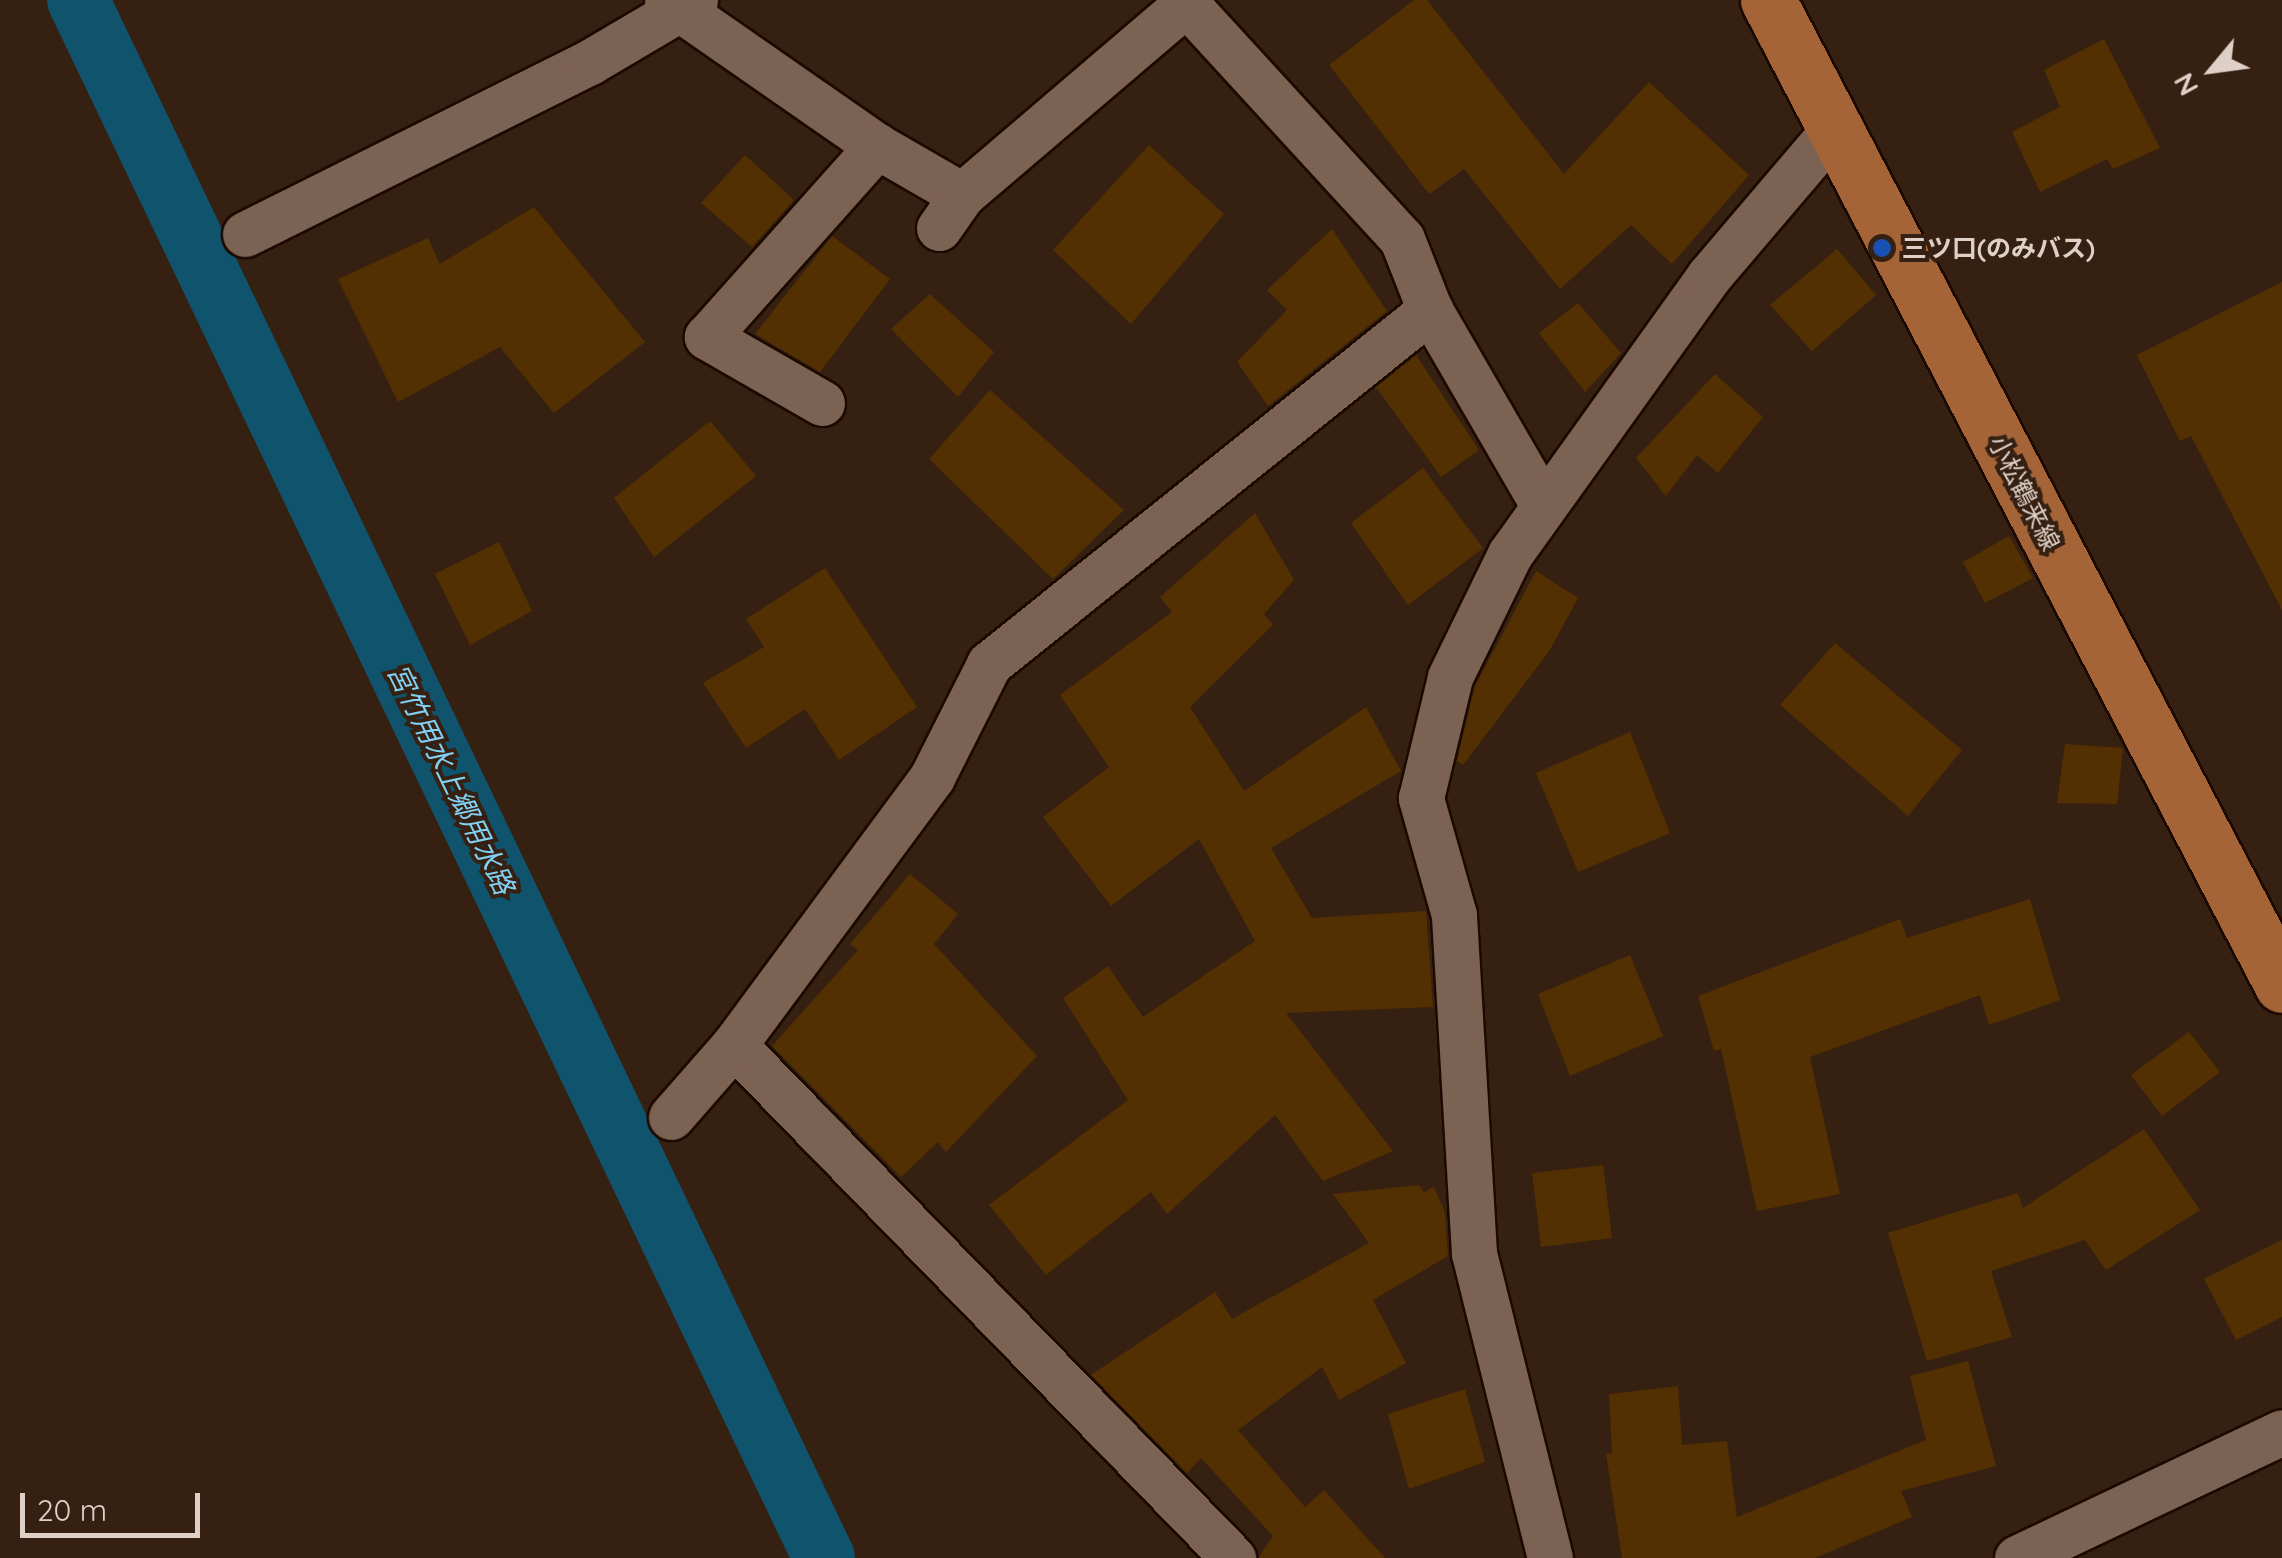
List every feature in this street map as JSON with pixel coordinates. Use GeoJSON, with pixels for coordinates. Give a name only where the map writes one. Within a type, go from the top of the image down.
{"type":"FeatureCollection","features":[{"type":"Feature","properties":{"kind":"main road","name":"小松鶴来線"},"geometry":{"type":"LineString","coordinates":[[1768,0],[2282,985]]}},
{"type":"Feature","properties":{"kind":"street"},"geometry":{"type":"LineString","coordinates":[[244,234],[680,4],[877,146],[950,212],[1185,2],[1402,238],[1430,310],[1542,503]]}},
{"type":"Feature","properties":{"kind":"street"},"geometry":{"type":"LineString","coordinates":[[1550,1558],[1474,1253],[1454,915],[1421,798],[1450,677],[1542,503],[1709,276],[1836,128]]}},
{"type":"Feature","properties":{"kind":"street"},"geometry":{"type":"LineString","coordinates":[[822,403],[707,337],[877,146]]}},
{"type":"Feature","properties":{"kind":"street"},"geometry":{"type":"LineString","coordinates":[[670,1117],[734,1045],[932,777],[989,664],[1430,310]]}},
{"type":"Feature","properties":{"kind":"street"},"geometry":{"type":"LineString","coordinates":[[734,1045],[1233,1558]]}},
{"type":"Feature","properties":{"kind":"street"},"geometry":{"type":"LineString","coordinates":[[2016,1558],[2282,1432]]}},
{"type":"Feature","properties":{"kind":"building"},"geometry":{"type":"Polygon","coordinates":[[[1414,0],[1427,0],[1564,174],[1649,82],[1749,175],[1672,264],[1631,225],[1560,289],[1464,169],[1429,194],[1329,65],[1414,0]]]}},
{"type":"Feature","properties":{"kind":"building"},"geometry":{"type":"Polygon","coordinates":[[[2104,39],[2160,148],[2113,169],[2107,159],[2040,192],[2012,132],[2060,107],[2044,70],[2104,39]]]}},
{"type":"Feature","properties":{"kind":"building"},"geometry":{"type":"Polygon","coordinates":[[[1149,145],[1224,214],[1131,324],[1053,250],[1149,145]]]}},
{"type":"Feature","properties":{"kind":"building"},"geometry":{"type":"Polygon","coordinates":[[[745,155],[794,200],[752,247],[701,203],[745,155]]]}},
{"type":"Feature","properties":{"kind":"building"},"geometry":{"type":"Polygon","coordinates":[[[534,207],[645,342],[554,413],[500,347],[398,402],[338,279],[428,238],[440,264],[534,207]]]}},
{"type":"Feature","properties":{"kind":"building"},"geometry":{"type":"Polygon","coordinates":[[[1332,229],[1387,311],[1268,406],[1237,362],[1287,310],[1267,290],[1332,229]]]}},
{"type":"Feature","properties":{"kind":"building"},"geometry":{"type":"Polygon","coordinates":[[[832,236],[890,279],[820,372],[755,334],[832,236]]]}},
{"type":"Feature","properties":{"kind":"building"},"geometry":{"type":"Polygon","coordinates":[[[1837,249],[1876,295],[1812,351],[1770,305],[1837,249]]]}},
{"type":"Feature","properties":{"kind":"building"},"geometry":{"type":"Polygon","coordinates":[[[2282,282],[2282,610],[2191,436],[2180,441],[2137,355],[2282,282]]]}},
{"type":"Feature","properties":{"kind":"building"},"geometry":{"type":"Polygon","coordinates":[[[930,294],[994,352],[958,397],[891,329],[930,294]]]}},
{"type":"Feature","properties":{"kind":"building"},"geometry":{"type":"Polygon","coordinates":[[[1578,303],[1621,353],[1585,392],[1539,333],[1578,303]]]}},
{"type":"Feature","properties":{"kind":"building"},"geometry":{"type":"Polygon","coordinates":[[[1416,355],[1479,450],[1441,477],[1376,387],[1416,355]]]}},
{"type":"Feature","properties":{"kind":"building"},"geometry":{"type":"Polygon","coordinates":[[[1715,374],[1763,417],[1718,473],[1697,455],[1666,496],[1636,458],[1715,374]]]}},
{"type":"Feature","properties":{"kind":"building"},"geometry":{"type":"Polygon","coordinates":[[[990,390],[1124,510],[1053,579],[929,459],[990,390]]]}},
{"type":"Feature","properties":{"kind":"building"},"geometry":{"type":"Polygon","coordinates":[[[710,421],[756,476],[654,557],[614,498],[710,421]]]}},
{"type":"Feature","properties":{"kind":"building"},"geometry":{"type":"Polygon","coordinates":[[[1423,468],[1483,548],[1408,605],[1351,523],[1423,468]]]}},
{"type":"Feature","properties":{"kind":"building"},"geometry":{"type":"Polygon","coordinates":[[[1255,513],[1294,580],[1264,614],[1273,625],[1190,707],[1244,791],[1366,707],[1401,771],[1271,848],[1312,918],[1426,911],[1433,1007],[1286,1013],[1393,1151],[1323,1181],[1275,1115],[1167,1214],[1151,1192],[1046,1275],[989,1205],[1128,1100],[1063,998],[1108,966],[1143,1017],[1255,941],[1199,839],[1111,906],[1043,817],[1109,767],[1060,695],[1172,612],[1160,597],[1255,513]]]}},
{"type":"Feature","properties":{"kind":"building"},"geometry":{"type":"Polygon","coordinates":[[[2009,536],[2033,578],[1985,603],[1963,562],[2009,536]]]}},
{"type":"Feature","properties":{"kind":"building"},"geometry":{"type":"Polygon","coordinates":[[[499,542],[532,611],[470,645],[435,574],[499,542]]]}},
{"type":"Feature","properties":{"kind":"building"},"geometry":{"type":"Polygon","coordinates":[[[825,568],[917,707],[839,760],[805,709],[746,748],[703,683],[764,647],[746,619],[825,568]]]}},
{"type":"Feature","properties":{"kind":"building"},"geometry":{"type":"Polygon","coordinates":[[[1536,571],[1578,598],[1550,650],[1463,765],[1457,761],[1475,686],[1536,571]]]}},
{"type":"Feature","properties":{"kind":"building"},"geometry":{"type":"Polygon","coordinates":[[[1835,643],[1962,750],[1908,816],[1780,705],[1835,643]]]}},
{"type":"Feature","properties":{"kind":"building"},"geometry":{"type":"Polygon","coordinates":[[[1630,732],[1670,833],[1578,872],[1536,773],[1630,732]]]}},
{"type":"Feature","properties":{"kind":"building"},"geometry":{"type":"Polygon","coordinates":[[[2065,744],[2123,748],[2117,804],[2057,803],[2065,744]]]}},
{"type":"Feature","properties":{"kind":"building"},"geometry":{"type":"Polygon","coordinates":[[[910,874],[958,914],[934,944],[1037,1056],[946,1152],[938,1142],[901,1177],[772,1046],[858,950],[850,944],[910,874]]]}},
{"type":"Feature","properties":{"kind":"building"},"geometry":{"type":"Polygon","coordinates":[[[2030,899],[2060,1000],[1989,1025],[1980,995],[1810,1057],[1840,1194],[1757,1211],[1721,1049],[1714,1051],[1698,996],[1900,919],[1907,938],[2030,899]]]}},
{"type":"Feature","properties":{"kind":"building"},"geometry":{"type":"Polygon","coordinates":[[[1630,955],[1663,1036],[1570,1076],[1538,994],[1630,955]]]}},
{"type":"Feature","properties":{"kind":"building"},"geometry":{"type":"Polygon","coordinates":[[[2189,1032],[2220,1072],[2162,1116],[2131,1075],[2189,1032]]]}},
{"type":"Feature","properties":{"kind":"building"},"geometry":{"type":"Polygon","coordinates":[[[2144,1129],[2200,1210],[2106,1270],[2085,1240],[1991,1271],[2012,1337],[1927,1361],[1888,1233],[2018,1193],[2023,1208],[2144,1129]]]}},
{"type":"Feature","properties":{"kind":"building"},"geometry":{"type":"Polygon","coordinates":[[[1603,1165],[1612,1238],[1541,1247],[1532,1173],[1603,1165]]]}},
{"type":"Feature","properties":{"kind":"building"},"geometry":{"type":"Polygon","coordinates":[[[1419,1185],[1424,1192],[1434,1187],[1445,1212],[1448,1256],[1373,1300],[1406,1363],[1339,1400],[1322,1367],[1238,1430],[1305,1507],[1324,1490],[1385,1558],[1258,1558],[1273,1536],[1201,1458],[1187,1473],[1091,1375],[1215,1292],[1232,1319],[1369,1243],[1333,1194],[1419,1185]]]}},
{"type":"Feature","properties":{"kind":"building"},"geometry":{"type":"Polygon","coordinates":[[[2282,1240],[2282,1317],[2236,1340],[2204,1279],[2282,1240]]]}},
{"type":"Feature","properties":{"kind":"building"},"geometry":{"type":"Polygon","coordinates":[[[1968,1361],[1996,1466],[1901,1491],[1912,1517],[1815,1558],[1622,1558],[1606,1454],[1612,1453],[1609,1394],[1678,1386],[1682,1445],[1727,1441],[1737,1517],[1926,1440],[1910,1376],[1968,1361]]]}},
{"type":"Feature","properties":{"kind":"building"},"geometry":{"type":"Polygon","coordinates":[[[1465,1389],[1485,1462],[1409,1489],[1388,1414],[1465,1389]]]}},
{"type":"Feature","properties":{"kind":"waterway","name":"宮竹用水上郷用水路"},"geometry":{"type":"LineString","coordinates":[[78,0],[824,1558]]}},
{"type":"Feature","properties":{"kind":"place","name":"三ツ口(のみバス)"},"geometry":{"type":"Point","coordinates":[1882,248]}}]}
